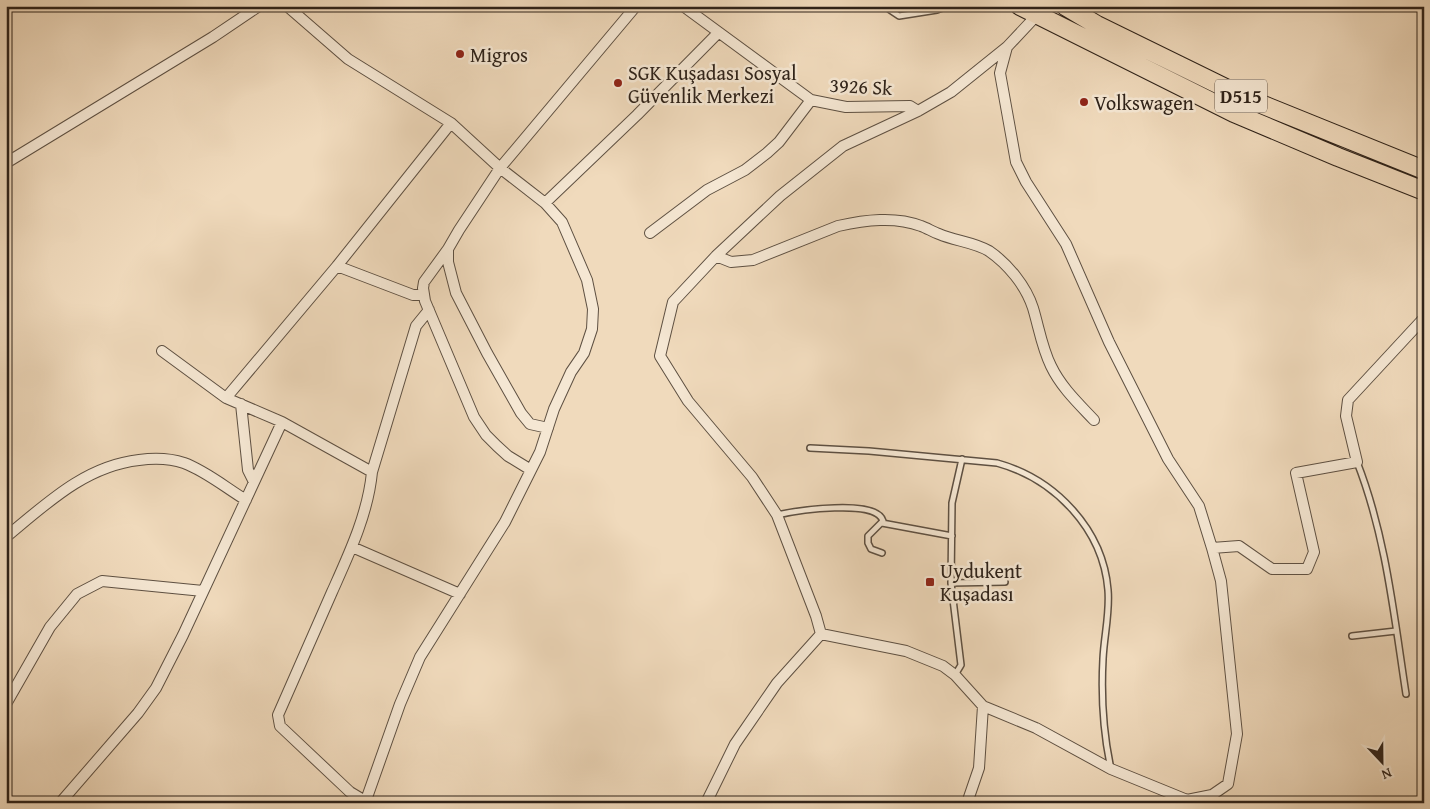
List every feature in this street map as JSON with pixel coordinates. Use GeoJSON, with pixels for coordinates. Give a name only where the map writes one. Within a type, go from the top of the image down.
{"type":"FeatureCollection","features":[{"type":"Feature","properties":{"kind":"highway","name":"D515"},"geometry":{"type":"LineString","coordinates":[[1020,6],[1234,113],[1424,191]]}},
{"type":"Feature","properties":{"kind":"highway","name":"D515"},"geometry":{"type":"LineString","coordinates":[[1065,6],[1097,25],[1246,98],[1345,140],[1424,170]]}},
{"type":"Feature","properties":{"kind":"street"},"geometry":{"type":"LineString","coordinates":[[6,163],[213,37],[259,6]]}},
{"type":"Feature","properties":{"kind":"street"},"geometry":{"type":"LineString","coordinates":[[287,6],[348,59],[451,123],[500,168],[545,203],[562,222],[587,280],[593,309],[592,329],[584,353],[571,372],[554,409],[540,452],[505,522],[420,657],[400,704],[365,802],[343,786],[280,726],[278,716],[352,547],[371,487],[372,472],[416,326],[429,310]]}},
{"type":"Feature","properties":{"kind":"street"},"geometry":{"type":"LineString","coordinates":[[531,470],[508,456],[477,422],[429,310],[423,295],[423,288],[428,276],[448,249],[500,168],[636,6]]}},
{"type":"Feature","properties":{"kind":"street","name":"3926 Sk"},"geometry":{"type":"LineString","coordinates":[[683,6],[811,100],[846,107],[910,106],[918,111]]}},
{"type":"Feature","properties":{"kind":"street"},"geometry":{"type":"LineString","coordinates":[[821,634],[816,616],[777,514],[752,477],[688,401],[660,356],[673,302],[716,256],[780,196],[843,146],[918,111],[951,92],[1007,47],[1037,14]]}},
{"type":"Feature","properties":{"kind":"street"},"geometry":{"type":"LineString","coordinates":[[545,203],[637,115],[718,33]]}},
{"type":"Feature","properties":{"kind":"street"},"geometry":{"type":"LineString","coordinates":[[821,634],[906,651],[943,666],[983,706],[1036,728],[1112,769],[1187,800],[1212,795],[1228,784],[1236,734],[1221,581],[1212,548],[1199,506],[1168,459],[1113,350],[1066,244],[1026,182],[1016,162],[1000,72],[1007,47]]}},
{"type":"Feature","properties":{"kind":"street"},"geometry":{"type":"LineString","coordinates":[[650,233],[707,190],[745,170],[767,153],[811,100]]}},
{"type":"Feature","properties":{"kind":"street"},"geometry":{"type":"LineString","coordinates":[[226,398],[337,266],[451,123]]}},
{"type":"Feature","properties":{"kind":"street"},"geometry":{"type":"LineString","coordinates":[[716,256],[732,262],[753,260],[838,226],[880,220],[894,220],[921,226],[956,240],[978,246],[996,257],[1020,283],[1032,307],[1051,367],[1065,388],[1094,420]]}},
{"type":"Feature","properties":{"kind":"street"},"geometry":{"type":"LineString","coordinates":[[448,249],[448,262],[456,293],[487,353],[521,413],[530,424],[548,428]]}},
{"type":"Feature","properties":{"kind":"street"},"geometry":{"type":"LineString","coordinates":[[337,266],[413,294],[423,295]]}},
{"type":"Feature","properties":{"kind":"street"},"geometry":{"type":"LineString","coordinates":[[1212,548],[1238,546],[1272,569],[1307,569],[1314,552],[1296,472],[1357,462],[1346,416],[1348,400],[1424,318]]}},
{"type":"Feature","properties":{"kind":"street"},"geometry":{"type":"LineString","coordinates":[[162,351],[226,398],[282,422],[372,472]]}},
{"type":"Feature","properties":{"kind":"street"},"geometry":{"type":"LineString","coordinates":[[240,404],[248,470],[254,482]]}},
{"type":"Feature","properties":{"kind":"street"},"geometry":{"type":"LineString","coordinates":[[60,803],[138,712],[156,688],[282,422]]}},
{"type":"Feature","properties":{"kind":"street"},"geometry":{"type":"LineString","coordinates":[[6,537],[70,485],[110,466],[135,460],[164,458],[183,463],[194,467],[246,500]]}},
{"type":"Feature","properties":{"kind":"street"},"geometry":{"type":"LineString","coordinates":[[352,547],[460,594]]}},
{"type":"Feature","properties":{"kind":"street"},"geometry":{"type":"LineString","coordinates":[[6,704],[50,627],[77,594],[102,581],[203,591]]}},
{"type":"Feature","properties":{"kind":"street"},"geometry":{"type":"LineString","coordinates":[[706,803],[734,744],[777,683],[821,634]]}},
{"type":"Feature","properties":{"kind":"street"},"geometry":{"type":"LineString","coordinates":[[971,800],[979,768],[983,706]]}},
{"type":"Feature","properties":{"kind":"lane"},"geometry":{"type":"LineString","coordinates":[[908,6],[918,13]]}},
{"type":"Feature","properties":{"kind":"lane"},"geometry":{"type":"LineString","coordinates":[[931,6],[936,10]]}},
{"type":"Feature","properties":{"kind":"lane"},"geometry":{"type":"LineString","coordinates":[[890,10],[899,16],[936,10],[948,6]]}},
{"type":"Feature","properties":{"kind":"lane"},"geometry":{"type":"LineString","coordinates":[[810,448],[869,451],[997,463],[1015,468],[1036,479],[1050,488],[1070,506],[1093,538],[1103,562],[1108,590],[1108,619],[1103,657],[1102,698],[1105,734],[1112,769]]}},
{"type":"Feature","properties":{"kind":"lane"},"geometry":{"type":"LineString","coordinates":[[955,676],[961,665],[951,583],[952,503],[962,459]]}},
{"type":"Feature","properties":{"kind":"lane"},"geometry":{"type":"LineString","coordinates":[[1357,462],[1369,492],[1380,534],[1406,694]]}},
{"type":"Feature","properties":{"kind":"lane"},"geometry":{"type":"LineString","coordinates":[[777,514],[809,509],[864,509],[880,516],[882,523]]}},
{"type":"Feature","properties":{"kind":"lane"},"geometry":{"type":"LineString","coordinates":[[882,523],[952,536]]}},
{"type":"Feature","properties":{"kind":"lane"},"geometry":{"type":"LineString","coordinates":[[882,523],[867,539],[871,549],[882,553]]}},
{"type":"Feature","properties":{"kind":"lane"},"geometry":{"type":"LineString","coordinates":[[951,583],[1004,582]]}},
{"type":"Feature","properties":{"kind":"lane"},"geometry":{"type":"LineString","coordinates":[[1352,636],[1396,631]]}},
{"type":"Feature","properties":{"kind":"place","name":"Migros"},"geometry":{"type":"Point","coordinates":[460,54]}},
{"type":"Feature","properties":{"kind":"place","name":"SGK Kuşadası Sosyal Güvenlik Merkezi"},"geometry":{"type":"Point","coordinates":[618,83]}},
{"type":"Feature","properties":{"kind":"place","name":"Volkswagen"},"geometry":{"type":"Point","coordinates":[1084,102]}},
{"type":"Feature","properties":{"kind":"place","name":"Uydukent Kuşadası"},"geometry":{"type":"Point","coordinates":[930,582]}}]}
